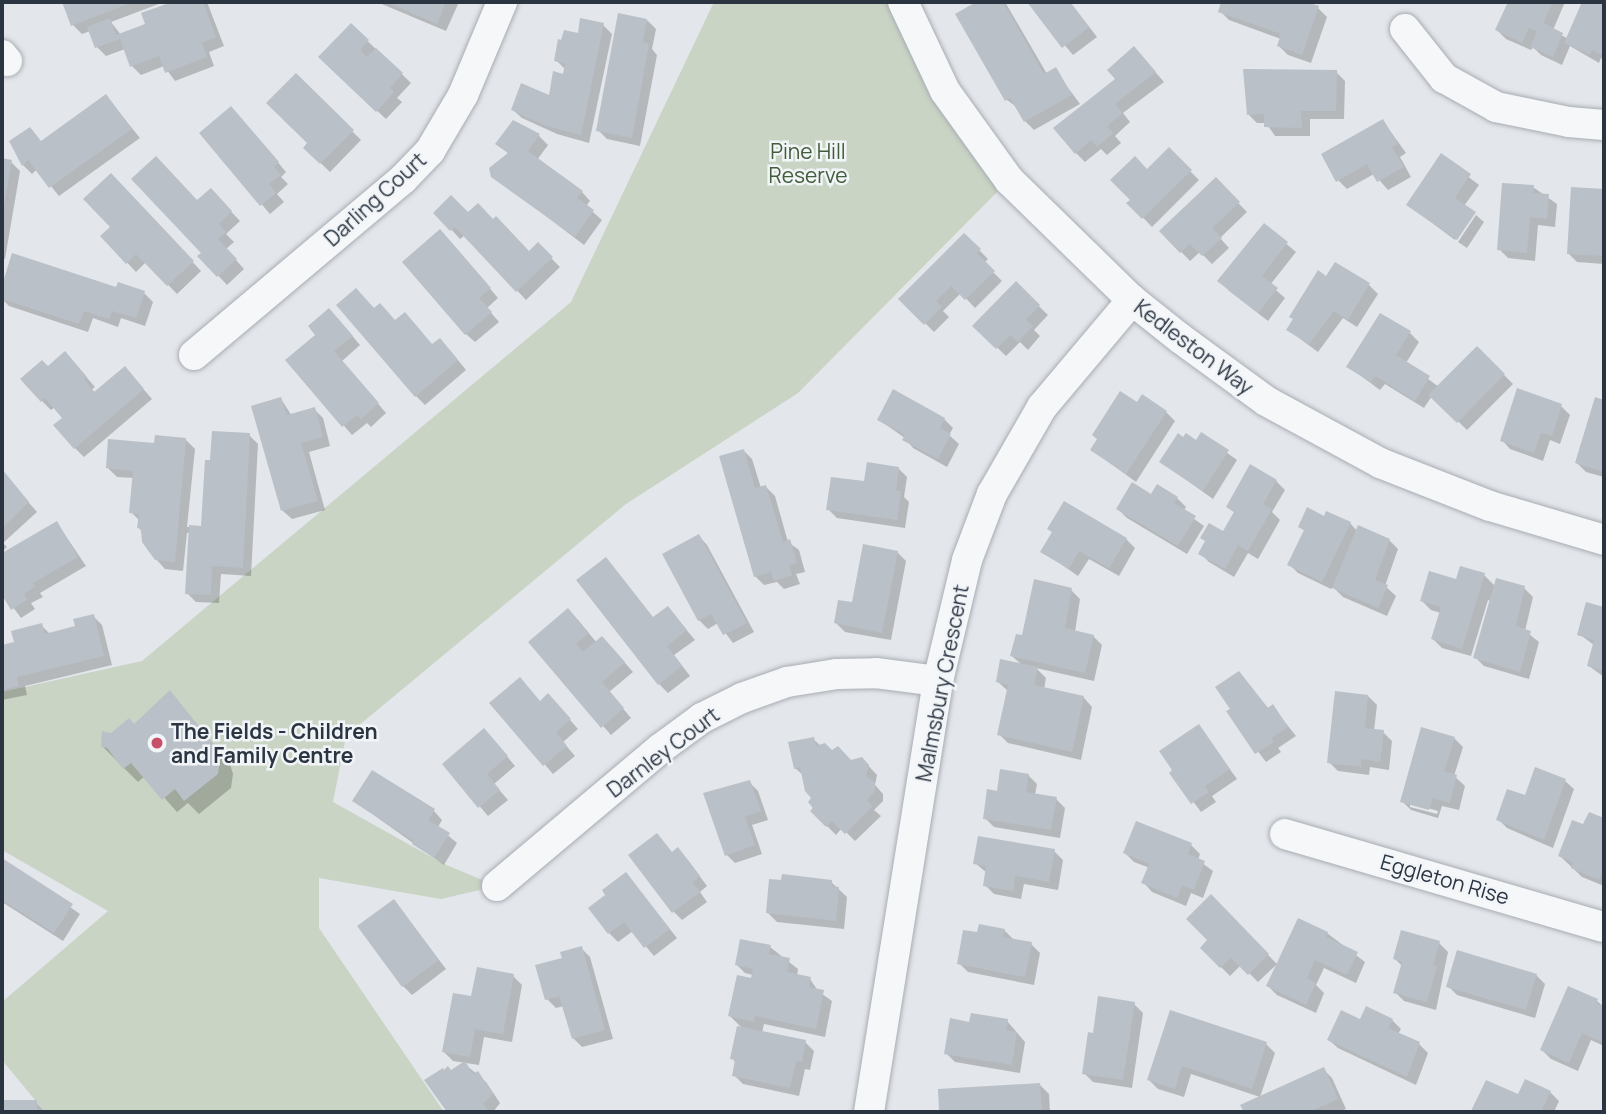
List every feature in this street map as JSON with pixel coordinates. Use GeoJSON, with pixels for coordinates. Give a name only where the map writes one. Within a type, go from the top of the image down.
{"type":"FeatureCollection","features":[{"type":"Feature","properties":{"kind":"street","name":"Darling Court"},"geometry":{"type":"LineString","coordinates":[[194,355],[403,179],[430,151],[463,95],[502,2]]}},
{"type":"Feature","properties":{"kind":"street","name":"Kedleston Way"},"geometry":{"type":"LineString","coordinates":[[903,2],[945,91],[996,165],[1055,228],[1132,300],[1266,401],[1380,463],[1490,506],[1604,540]]}},
{"type":"Feature","properties":{"kind":"street"},"geometry":{"type":"LineString","coordinates":[[1405,29],[1444,78],[1496,107],[1569,122],[1604,125]]}},
{"type":"Feature","properties":{"kind":"street","name":"Malmsbury Crescent"},"geometry":{"type":"LineString","coordinates":[[869,1112],[938,681],[967,560],[992,494],[1042,407],[1132,300]]}},
{"type":"Feature","properties":{"kind":"street","name":"Darnley Court"},"geometry":{"type":"LineString","coordinates":[[497,886],[661,748],[702,718],[741,698],[787,682],[837,674],[876,673],[938,681]]}},
{"type":"Feature","properties":{"kind":"street","name":"Eggleton Rise"},"geometry":{"type":"LineString","coordinates":[[1285,834],[1604,927]]}},
{"type":"Feature","properties":{"kind":"green space","name":"Pine Hill Reserve"},"geometry":{"type":"Polygon","coordinates":[[[714,2],[903,2],[1009,180],[798,393],[626,504],[346,736],[333,802],[444,864],[497,886],[441,899],[319,878],[319,928],[444,1112],[45,1112],[2,1060],[2,1002],[108,911],[2,850],[2,692],[142,661],[571,302],[714,2]]]}},
{"type":"Feature","properties":{"kind":"building"},"geometry":{"type":"Polygon","coordinates":[[[62,2],[133,2],[71,26],[62,2]]]}},
{"type":"Feature","properties":{"kind":"building"},"geometry":{"type":"Polygon","coordinates":[[[172,2],[203,2],[216,37],[202,43],[207,57],[165,73],[159,56],[130,67],[120,39],[95,48],[87,27],[110,18],[116,35],[145,24],[141,13],[172,2]]]}},
{"type":"Feature","properties":{"kind":"building"},"geometry":{"type":"Polygon","coordinates":[[[386,2],[446,2],[437,24],[386,2]]]}},
{"type":"Feature","properties":{"kind":"building"},"geometry":{"type":"Polygon","coordinates":[[[976,2],[1003,2],[1044,74],[1056,67],[1072,95],[1024,122],[1010,98],[1005,101],[955,14],[976,2]]]}},
{"type":"Feature","properties":{"kind":"building"},"geometry":{"type":"Polygon","coordinates":[[[1027,2],[1070,2],[1089,27],[1062,48],[1027,2]]]}},
{"type":"Feature","properties":{"kind":"building"},"geometry":{"type":"Polygon","coordinates":[[[1221,2],[1306,2],[1319,6],[1302,55],[1277,46],[1281,34],[1218,12],[1221,2]]]}},
{"type":"Feature","properties":{"kind":"building"},"geometry":{"type":"Polygon","coordinates":[[[1508,2],[1553,2],[1543,23],[1563,33],[1553,57],[1530,47],[1537,31],[1529,28],[1522,43],[1495,30],[1508,2]]]}},
{"type":"Feature","properties":{"kind":"building"},"geometry":{"type":"Polygon","coordinates":[[[1582,2],[1604,2],[1604,56],[1592,50],[1590,55],[1564,43],[1582,2]]]}},
{"type":"Feature","properties":{"kind":"building"},"geometry":{"type":"Polygon","coordinates":[[[618,13],[647,19],[643,42],[649,44],[632,138],[596,131],[618,13]]]}},
{"type":"Feature","properties":{"kind":"building"},"geometry":{"type":"Polygon","coordinates":[[[580,18],[604,23],[581,135],[546,126],[511,110],[521,83],[549,95],[553,71],[563,74],[565,64],[554,61],[558,39],[561,40],[564,30],[578,33],[580,18]]]}},
{"type":"Feature","properties":{"kind":"building"},"geometry":{"type":"Polygon","coordinates":[[[351,23],[369,40],[360,50],[367,57],[376,48],[403,73],[390,88],[394,92],[376,112],[318,57],[351,23]]]}},
{"type":"Feature","properties":{"kind":"building"},"geometry":{"type":"Polygon","coordinates":[[[1134,46],[1156,72],[1115,104],[1123,113],[1107,126],[1113,133],[1097,147],[1091,140],[1075,154],[1053,128],[1115,79],[1107,70],[1134,46]]]}},
{"type":"Feature","properties":{"kind":"building"},"geometry":{"type":"Polygon","coordinates":[[[1243,69],[1337,70],[1336,111],[1301,111],[1302,128],[1264,127],[1264,114],[1247,115],[1243,69]]]}},
{"type":"Feature","properties":{"kind":"building"},"geometry":{"type":"Polygon","coordinates":[[[296,73],[354,130],[320,164],[303,148],[307,143],[266,103],[296,73]]]}},
{"type":"Feature","properties":{"kind":"building"},"geometry":{"type":"Polygon","coordinates":[[[106,94],[132,129],[49,188],[28,160],[22,166],[9,141],[30,127],[41,141],[106,94]]]}},
{"type":"Feature","properties":{"kind":"building"},"geometry":{"type":"Polygon","coordinates":[[[231,106],[279,162],[274,167],[281,175],[269,184],[276,193],[260,206],[199,133],[231,106]]]}},
{"type":"Feature","properties":{"kind":"building"},"geometry":{"type":"Polygon","coordinates":[[[1383,119],[1398,144],[1392,147],[1404,167],[1377,182],[1367,164],[1336,182],[1321,154],[1383,119]]]}},
{"type":"Feature","properties":{"kind":"building"},"geometry":{"type":"Polygon","coordinates":[[[513,120],[540,134],[528,151],[583,191],[577,198],[594,210],[575,237],[491,177],[489,168],[508,153],[495,144],[513,120]]]}},
{"type":"Feature","properties":{"kind":"building"},"geometry":{"type":"Polygon","coordinates":[[[1169,147],[1192,170],[1142,219],[1126,203],[1130,200],[1110,180],[1135,156],[1147,169],[1169,147]]]}},
{"type":"Feature","properties":{"kind":"building"},"geometry":{"type":"Polygon","coordinates":[[[1441,153],[1471,174],[1455,198],[1476,212],[1457,240],[1406,205],[1441,153]]]}},
{"type":"Feature","properties":{"kind":"building"},"geometry":{"type":"Polygon","coordinates":[[[156,156],[197,200],[211,188],[232,211],[219,224],[226,232],[218,239],[237,259],[217,277],[197,256],[201,253],[131,179],[156,156]]]}},
{"type":"Feature","properties":{"kind":"building"},"geometry":{"type":"Polygon","coordinates":[[[2,158],[12,160],[3,212],[2,212],[2,158]]]}},
{"type":"Feature","properties":{"kind":"building"},"geometry":{"type":"Polygon","coordinates":[[[111,173],[194,261],[167,286],[136,254],[126,264],[100,236],[110,227],[83,199],[111,173]]]}},
{"type":"Feature","properties":{"kind":"building"},"geometry":{"type":"Polygon","coordinates":[[[1216,177],[1240,202],[1212,228],[1222,238],[1202,256],[1190,244],[1180,253],[1159,231],[1216,177]]]}},
{"type":"Feature","properties":{"kind":"building"},"geometry":{"type":"Polygon","coordinates":[[[1502,183],[1534,185],[1533,193],[1549,194],[1547,219],[1530,217],[1527,253],[1497,250],[1502,183]]]}},
{"type":"Feature","properties":{"kind":"building"},"geometry":{"type":"Polygon","coordinates":[[[1571,187],[1604,189],[1604,256],[1567,254],[1571,187]]]}},
{"type":"Feature","properties":{"kind":"building"},"geometry":{"type":"Polygon","coordinates":[[[451,195],[468,212],[478,203],[493,219],[496,216],[529,251],[538,242],[553,257],[516,292],[455,227],[450,231],[433,213],[451,195]]]}},
{"type":"Feature","properties":{"kind":"building"},"geometry":{"type":"Polygon","coordinates":[[[1264,223],[1288,242],[1262,276],[1278,288],[1258,313],[1217,281],[1264,223]]]}},
{"type":"Feature","properties":{"kind":"building"},"geometry":{"type":"Polygon","coordinates":[[[440,229],[491,288],[479,298],[492,312],[465,335],[402,262],[440,229]]]}},
{"type":"Feature","properties":{"kind":"building"},"geometry":{"type":"Polygon","coordinates":[[[964,233],[981,249],[977,253],[995,271],[965,300],[951,286],[936,301],[942,307],[924,325],[898,299],[964,233]]]}},
{"type":"Feature","properties":{"kind":"building"},"geometry":{"type":"Polygon","coordinates":[[[12,253],[116,287],[118,282],[145,291],[136,318],[112,311],[109,319],[84,311],[79,324],[2,299],[2,285],[12,253]]]}},
{"type":"Feature","properties":{"kind":"building"},"geometry":{"type":"Polygon","coordinates":[[[1335,262],[1370,283],[1348,320],[1334,311],[1309,344],[1286,330],[1293,319],[1289,317],[1318,270],[1326,276],[1335,262]]]}},
{"type":"Feature","properties":{"kind":"building"},"geometry":{"type":"Polygon","coordinates":[[[1016,281],[1040,305],[1026,320],[1033,326],[1018,342],[1010,335],[996,349],[972,326],[1016,281]]]}},
{"type":"Feature","properties":{"kind":"building"},"geometry":{"type":"Polygon","coordinates":[[[356,288],[374,308],[380,303],[395,320],[405,312],[432,344],[440,338],[458,360],[415,397],[336,305],[356,288]]]}},
{"type":"Feature","properties":{"kind":"building"},"geometry":{"type":"Polygon","coordinates":[[[329,308],[353,336],[334,351],[379,403],[361,419],[357,415],[342,427],[285,360],[315,335],[308,326],[329,308]]]}},
{"type":"Feature","properties":{"kind":"building"},"geometry":{"type":"Polygon","coordinates":[[[1380,313],[1411,331],[1396,355],[1430,376],[1415,401],[1375,376],[1371,382],[1346,367],[1380,313]]]}},
{"type":"Feature","properties":{"kind":"building"},"geometry":{"type":"Polygon","coordinates":[[[1477,346],[1505,374],[1457,423],[1428,395],[1477,346]]]}},
{"type":"Feature","properties":{"kind":"building"},"geometry":{"type":"Polygon","coordinates":[[[65,351],[87,377],[84,379],[94,392],[125,366],[144,389],[74,449],[53,425],[62,418],[45,398],[41,402],[20,379],[42,360],[48,366],[65,351]]]}},
{"type":"Feature","properties":{"kind":"building"},"geometry":{"type":"Polygon","coordinates":[[[1517,388],[1562,404],[1552,436],[1541,433],[1534,453],[1500,441],[1517,388]]]}},
{"type":"Feature","properties":{"kind":"building"},"geometry":{"type":"Polygon","coordinates":[[[893,389],[945,418],[940,428],[951,434],[938,459],[902,440],[905,435],[877,420],[893,389]]]}},
{"type":"Feature","properties":{"kind":"building"},"geometry":{"type":"Polygon","coordinates":[[[1120,391],[1137,402],[1142,394],[1167,411],[1126,474],[1090,450],[1097,439],[1092,435],[1120,391]]]}},
{"type":"Feature","properties":{"kind":"building"},"geometry":{"type":"Polygon","coordinates":[[[281,397],[287,415],[315,407],[323,437],[301,443],[318,501],[281,511],[251,406],[281,397]]]}},
{"type":"Feature","properties":{"kind":"building"},"geometry":{"type":"Polygon","coordinates":[[[1595,397],[1604,400],[1604,472],[1575,463],[1595,397]]]}},
{"type":"Feature","properties":{"kind":"building"},"geometry":{"type":"Polygon","coordinates":[[[212,431],[250,433],[243,568],[212,566],[211,595],[185,594],[189,525],[201,526],[205,460],[210,460],[212,431]]]}},
{"type":"Feature","properties":{"kind":"building"},"geometry":{"type":"Polygon","coordinates":[[[1201,432],[1229,450],[1203,491],[1159,462],[1178,433],[1183,437],[1186,433],[1196,440],[1201,432]]]}},
{"type":"Feature","properties":{"kind":"building"},"geometry":{"type":"Polygon","coordinates":[[[155,435],[186,438],[175,562],[155,560],[142,542],[141,529],[137,528],[139,514],[129,513],[133,471],[106,468],[108,439],[154,443],[155,435]]]}},
{"type":"Feature","properties":{"kind":"building"},"geometry":{"type":"Polygon","coordinates":[[[744,449],[755,488],[766,485],[783,542],[790,539],[797,563],[789,565],[792,575],[774,581],[771,572],[754,577],[719,456],[744,449]]]}},
{"type":"Feature","properties":{"kind":"building"},"geometry":{"type":"Polygon","coordinates":[[[867,462],[899,467],[896,491],[901,491],[897,520],[826,510],[831,477],[864,481],[867,462]]]}},
{"type":"Feature","properties":{"kind":"building"},"geometry":{"type":"Polygon","coordinates":[[[1250,464],[1277,480],[1263,504],[1272,509],[1248,551],[1238,545],[1225,569],[1198,554],[1205,541],[1200,538],[1209,523],[1223,531],[1234,512],[1226,507],[1250,464]]]}},
{"type":"Feature","properties":{"kind":"building"},"geometry":{"type":"Polygon","coordinates":[[[2,469],[29,502],[2,528],[2,469]]]}},
{"type":"Feature","properties":{"kind":"building"},"geometry":{"type":"Polygon","coordinates":[[[1132,482],[1151,494],[1157,484],[1178,497],[1174,503],[1196,516],[1178,546],[1116,509],[1132,482]]]}},
{"type":"Feature","properties":{"kind":"building"},"geometry":{"type":"Polygon","coordinates":[[[1064,501],[1127,538],[1109,568],[1079,551],[1069,569],[1040,552],[1052,532],[1047,529],[1064,501]]]}},
{"type":"Feature","properties":{"kind":"building"},"geometry":{"type":"Polygon","coordinates":[[[1307,507],[1324,516],[1326,511],[1351,522],[1322,582],[1287,565],[1304,530],[1298,527],[1307,507]]]}},
{"type":"Feature","properties":{"kind":"building"},"geometry":{"type":"Polygon","coordinates":[[[57,521],[78,557],[33,583],[35,587],[24,594],[27,600],[11,610],[2,595],[2,553],[57,521]]]}},
{"type":"Feature","properties":{"kind":"building"},"geometry":{"type":"Polygon","coordinates":[[[1358,525],[1390,539],[1375,580],[1388,585],[1378,608],[1332,588],[1358,525]]]}},
{"type":"Feature","properties":{"kind":"building"},"geometry":{"type":"Polygon","coordinates":[[[699,534],[747,623],[723,635],[711,614],[698,621],[662,554],[699,534]]]}},
{"type":"Feature","properties":{"kind":"building"},"geometry":{"type":"Polygon","coordinates":[[[863,544],[898,551],[882,633],[834,623],[838,600],[852,602],[863,544]]]}},
{"type":"Feature","properties":{"kind":"building"},"geometry":{"type":"Polygon","coordinates":[[[606,557],[653,617],[668,606],[687,630],[667,646],[682,666],[658,685],[576,580],[606,557]]]}},
{"type":"Feature","properties":{"kind":"building"},"geometry":{"type":"Polygon","coordinates":[[[1460,566],[1485,573],[1462,649],[1431,639],[1441,607],[1420,601],[1429,571],[1456,579],[1460,566]]]}},
{"type":"Feature","properties":{"kind":"building"},"geometry":{"type":"Polygon","coordinates":[[[1496,578],[1525,586],[1516,626],[1531,631],[1520,672],[1473,658],[1496,578]]]}},
{"type":"Feature","properties":{"kind":"building"},"geometry":{"type":"Polygon","coordinates":[[[1034,579],[1072,588],[1065,628],[1094,635],[1085,673],[1010,656],[1016,634],[1022,635],[1034,579]]]}},
{"type":"Feature","properties":{"kind":"building"},"geometry":{"type":"Polygon","coordinates":[[[1586,602],[1604,607],[1604,671],[1587,666],[1594,640],[1577,635],[1586,602]]]}},
{"type":"Feature","properties":{"kind":"building"},"geometry":{"type":"Polygon","coordinates":[[[568,608],[589,633],[576,644],[583,652],[602,636],[625,662],[602,682],[624,708],[601,728],[528,642],[568,608]]]}},
{"type":"Feature","properties":{"kind":"building"},"geometry":{"type":"Polygon","coordinates":[[[94,614],[104,656],[17,677],[19,686],[2,690],[2,645],[14,642],[11,631],[42,623],[45,634],[75,626],[73,619],[94,614]]]}},
{"type":"Feature","properties":{"kind":"building"},"geometry":{"type":"Polygon","coordinates":[[[1000,659],[1038,667],[1034,685],[1084,696],[1072,752],[997,735],[1008,685],[996,682],[1000,659]]]}},
{"type":"Feature","properties":{"kind":"building"},"geometry":{"type":"Polygon","coordinates":[[[1239,671],[1268,708],[1273,704],[1288,727],[1271,738],[1274,742],[1255,754],[1226,711],[1230,709],[1215,687],[1239,671]]]}},
{"type":"Feature","properties":{"kind":"building"},"geometry":{"type":"Polygon","coordinates":[[[520,677],[540,701],[548,693],[571,719],[556,732],[567,746],[543,766],[489,703],[520,677]]]}},
{"type":"Feature","properties":{"kind":"building","name":"The Fields - Children and Family Centre"},"geometry":{"type":"Polygon","coordinates":[[[170,690],[217,749],[220,759],[218,774],[184,801],[175,789],[162,800],[131,763],[123,769],[107,748],[101,747],[102,731],[111,733],[129,718],[134,724],[170,690]]]}},
{"type":"Feature","properties":{"kind":"building"},"geometry":{"type":"Polygon","coordinates":[[[1335,691],[1368,695],[1365,728],[1384,730],[1380,762],[1361,759],[1361,767],[1327,763],[1335,691]]]}},
{"type":"Feature","properties":{"kind":"building"},"geometry":{"type":"Polygon","coordinates":[[[1199,724],[1230,769],[1205,786],[1209,792],[1191,804],[1169,773],[1172,770],[1159,751],[1199,724]]]}},
{"type":"Feature","properties":{"kind":"building"},"geometry":{"type":"Polygon","coordinates":[[[1421,727],[1455,737],[1444,771],[1457,775],[1450,803],[1433,798],[1429,810],[1400,802],[1421,727]]]}},
{"type":"Feature","properties":{"kind":"building"},"geometry":{"type":"Polygon","coordinates":[[[484,728],[508,756],[487,774],[500,790],[478,808],[442,764],[484,728]]]}},
{"type":"Feature","properties":{"kind":"building"},"geometry":{"type":"Polygon","coordinates":[[[814,737],[816,746],[825,743],[832,750],[838,746],[851,760],[862,757],[869,765],[866,776],[875,783],[875,791],[867,800],[873,806],[845,834],[832,821],[826,827],[810,811],[813,808],[808,802],[811,798],[805,791],[800,767],[794,769],[788,742],[814,737]]]}},
{"type":"Feature","properties":{"kind":"building"},"geometry":{"type":"Polygon","coordinates":[[[1535,767],[1566,779],[1544,840],[1496,820],[1507,789],[1525,795],[1535,767]]]}},
{"type":"Feature","properties":{"kind":"building"},"geometry":{"type":"Polygon","coordinates":[[[1000,769],[1029,774],[1026,792],[1057,797],[1051,830],[983,819],[987,789],[997,791],[1000,769]]]}},
{"type":"Feature","properties":{"kind":"building"},"geometry":{"type":"Polygon","coordinates":[[[372,770],[435,809],[428,820],[450,833],[434,858],[412,844],[414,841],[352,801],[372,770]]]}},
{"type":"Feature","properties":{"kind":"building"},"geometry":{"type":"Polygon","coordinates":[[[750,780],[761,811],[745,817],[755,845],[725,856],[703,793],[750,780]]]}},
{"type":"Feature","properties":{"kind":"building"},"geometry":{"type":"Polygon","coordinates":[[[1589,812],[1604,818],[1604,866],[1599,880],[1571,868],[1573,862],[1558,856],[1572,820],[1583,824],[1589,812]]]}},
{"type":"Feature","properties":{"kind":"building"},"geometry":{"type":"Polygon","coordinates":[[[1136,821],[1192,843],[1188,854],[1205,861],[1194,890],[1182,886],[1177,898],[1141,883],[1149,864],[1123,853],[1136,821]]]}},
{"type":"Feature","properties":{"kind":"building"},"geometry":{"type":"Polygon","coordinates":[[[657,833],[672,852],[678,847],[700,876],[692,882],[700,892],[672,913],[628,855],[657,833]]]}},
{"type":"Feature","properties":{"kind":"building"},"geometry":{"type":"Polygon","coordinates":[[[978,836],[1055,849],[1049,882],[1015,876],[1013,891],[983,886],[986,866],[973,864],[978,836]]]}},
{"type":"Feature","properties":{"kind":"building"},"geometry":{"type":"Polygon","coordinates":[[[2,858],[73,904],[54,933],[2,900],[2,858]]]}},
{"type":"Feature","properties":{"kind":"building"},"geometry":{"type":"Polygon","coordinates":[[[626,872],[670,929],[644,948],[624,922],[608,934],[588,908],[605,895],[602,890],[626,872]]]}},
{"type":"Feature","properties":{"kind":"building"},"geometry":{"type":"Polygon","coordinates":[[[782,874],[832,880],[832,886],[839,887],[836,921],[766,913],[769,879],[781,880],[782,874]]]}},
{"type":"Feature","properties":{"kind":"building"},"geometry":{"type":"Polygon","coordinates":[[[1211,894],[1269,954],[1248,975],[1231,958],[1220,968],[1200,948],[1207,940],[1186,919],[1211,894]]]}},
{"type":"Feature","properties":{"kind":"building"},"geometry":{"type":"Polygon","coordinates":[[[394,899],[439,960],[402,987],[357,926],[394,899]]]}},
{"type":"Feature","properties":{"kind":"building"},"geometry":{"type":"Polygon","coordinates":[[[1298,918],[1328,932],[1326,937],[1358,952],[1347,975],[1315,960],[1307,978],[1316,983],[1306,1005],[1266,986],[1298,918]]]}},
{"type":"Feature","properties":{"kind":"building"},"geometry":{"type":"Polygon","coordinates":[[[979,924],[1005,929],[1003,937],[1032,942],[1025,977],[957,964],[963,930],[977,932],[979,924]]]}},
{"type":"Feature","properties":{"kind":"building"},"geometry":{"type":"Polygon","coordinates":[[[1401,930],[1440,941],[1433,965],[1437,966],[1427,1002],[1393,993],[1402,962],[1393,959],[1401,930]]]}},
{"type":"Feature","properties":{"kind":"building"},"geometry":{"type":"Polygon","coordinates":[[[740,939],[771,945],[769,954],[790,958],[787,972],[811,977],[809,987],[824,990],[816,1029],[755,1016],[754,1022],[728,1016],[737,975],[751,978],[753,969],[735,965],[740,939]]]}},
{"type":"Feature","properties":{"kind":"building"},"geometry":{"type":"Polygon","coordinates":[[[582,946],[605,1030],[572,1039],[559,996],[545,1000],[535,965],[562,958],[560,952],[582,946]]]}},
{"type":"Feature","properties":{"kind":"building"},"geometry":{"type":"Polygon","coordinates":[[[1457,950],[1537,974],[1526,1010],[1446,987],[1457,950]]]}},
{"type":"Feature","properties":{"kind":"building"},"geometry":{"type":"Polygon","coordinates":[[[477,967],[514,974],[503,1034],[475,1029],[470,1057],[442,1052],[453,993],[471,996],[477,967]]]}},
{"type":"Feature","properties":{"kind":"building"},"geometry":{"type":"Polygon","coordinates":[[[1568,986],[1598,999],[1596,1003],[1604,1007],[1602,1042],[1582,1033],[1569,1063],[1540,1050],[1568,986]]]}},
{"type":"Feature","properties":{"kind":"building"},"geometry":{"type":"Polygon","coordinates":[[[1098,996],[1135,1002],[1123,1080],[1082,1074],[1088,1032],[1093,1033],[1098,996]]]}},
{"type":"Feature","properties":{"kind":"building"},"geometry":{"type":"Polygon","coordinates":[[[1366,1006],[1393,1019],[1388,1028],[1420,1042],[1407,1077],[1327,1040],[1341,1010],[1360,1019],[1366,1006]]]}},
{"type":"Feature","properties":{"kind":"building"},"geometry":{"type":"Polygon","coordinates":[[[1170,1010],[1267,1042],[1252,1089],[1182,1066],[1175,1089],[1147,1080],[1170,1010]]]}},
{"type":"Feature","properties":{"kind":"building"},"geometry":{"type":"Polygon","coordinates":[[[971,1013],[1008,1019],[1006,1030],[1017,1032],[1012,1065],[944,1054],[950,1018],[969,1022],[971,1013]]]}},
{"type":"Feature","properties":{"kind":"building"},"geometry":{"type":"Polygon","coordinates":[[[737,1026],[806,1040],[802,1062],[796,1061],[790,1088],[732,1076],[735,1060],[730,1059],[737,1026]]]}},
{"type":"Feature","properties":{"kind":"building"},"geometry":{"type":"Polygon","coordinates":[[[465,1061],[473,1074],[478,1071],[493,1094],[483,1104],[489,1112],[447,1112],[424,1080],[443,1068],[444,1070],[448,1066],[451,1070],[465,1061]]]}},
{"type":"Feature","properties":{"kind":"building"},"geometry":{"type":"Polygon","coordinates":[[[1324,1067],[1338,1099],[1309,1112],[1244,1112],[1240,1105],[1324,1067]]]}},
{"type":"Feature","properties":{"kind":"building"},"geometry":{"type":"Polygon","coordinates":[[[1525,1079],[1551,1091],[1541,1112],[1471,1111],[1486,1080],[1518,1094],[1525,1079]]]}},
{"type":"Feature","properties":{"kind":"building"},"geometry":{"type":"Polygon","coordinates":[[[1040,1083],[1042,1112],[939,1112],[938,1089],[1040,1083]]]}},
{"type":"Feature","properties":{"kind":"building"},"geometry":{"type":"Polygon","coordinates":[[[2,1100],[37,1100],[37,1112],[2,1112],[2,1100]]]}},
{"type":"Feature","properties":{"kind":"place","name":"The Fields - Children and Family Centre"},"geometry":{"type":"Point","coordinates":[157,743]}}]}
